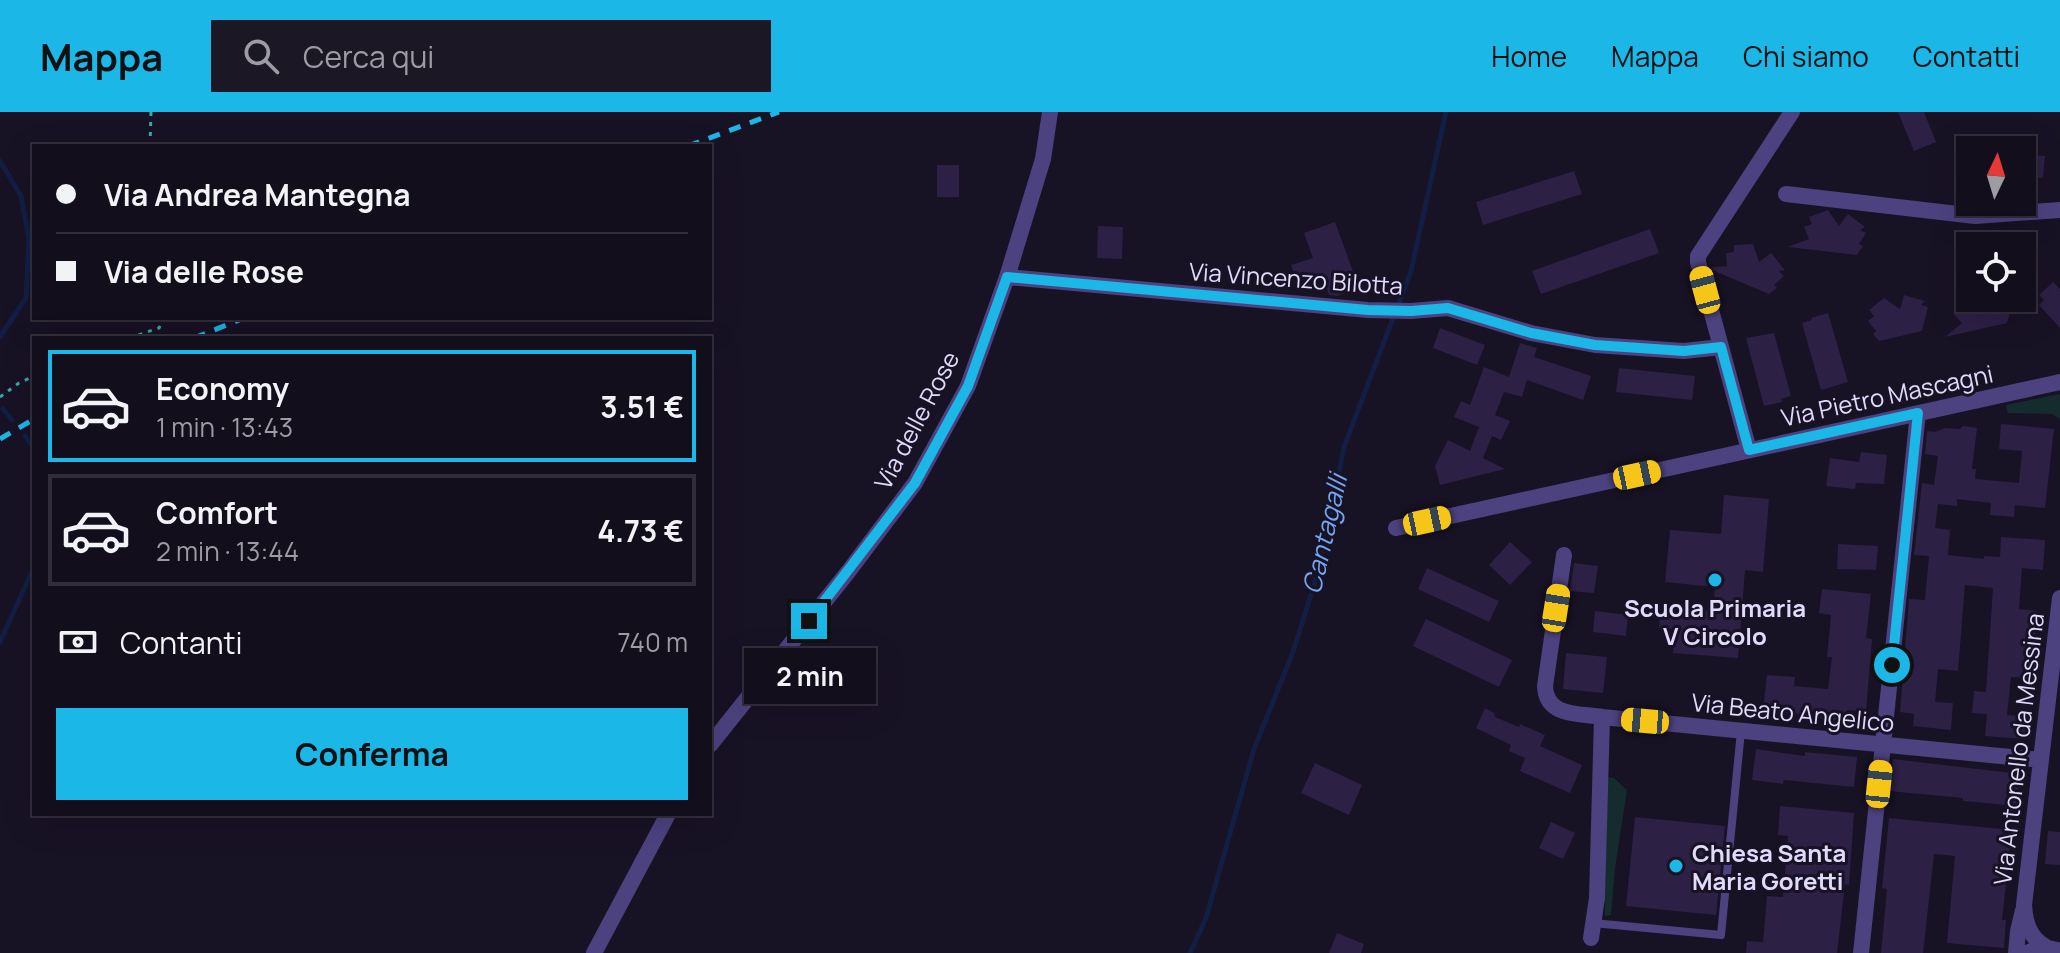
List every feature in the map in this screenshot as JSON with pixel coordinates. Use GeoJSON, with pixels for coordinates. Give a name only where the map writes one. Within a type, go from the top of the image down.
{"type":"FeatureCollection","features":[{"type":"Feature","properties":{"kind":"street","name":"Via delle Rose"},"geometry":{"type":"LineString","coordinates":[[712,742],[915,483],[968,386],[1007,277],[1043,159],[1050,112]]}},
{"type":"Feature","properties":{"kind":"street"},"geometry":{"type":"LineString","coordinates":[[1749,450],[1698,256],[1792,112]]}},
{"type":"Feature","properties":{"kind":"street"},"geometry":{"type":"LineString","coordinates":[[1786,194],[1975,216],[2060,210]]}},
{"type":"Feature","properties":{"kind":"street","name":"Via Vincenzo Bilotta"},"geometry":{"type":"LineString","coordinates":[[1007,277],[1385,311],[1448,308],[1531,333],[1595,345],[1684,351],[1721,347]]}},
{"type":"Feature","properties":{"kind":"street","name":"Via Pietro Mascagni"},"geometry":{"type":"LineString","coordinates":[[1396,528],[2060,382]]}},
{"type":"Feature","properties":{"kind":"street"},"geometry":{"type":"LineString","coordinates":[[1861,953],[1918,413]]}},
{"type":"Feature","properties":{"kind":"street","name":"Via Beato Angelico"},"geometry":{"type":"LineString","coordinates":[[1564,555],[1545,686],[1545,697],[1551,706],[1559,710],[1602,717],[2041,760]]}},
{"type":"Feature","properties":{"kind":"street","name":"Via Antonello da Messina"},"geometry":{"type":"LineString","coordinates":[[2016,953],[2041,760],[2054,695],[2060,598]]}},
{"type":"Feature","properties":{"kind":"street"},"geometry":{"type":"LineString","coordinates":[[1592,930],[1597,898],[1602,717]]}},
{"type":"Feature","properties":{"kind":"street"},"geometry":{"type":"LineString","coordinates":[[594,953],[667,816]]}},
{"type":"Feature","properties":{"kind":"street","name":"Via Antonello da Messina"},"geometry":{"type":"LineString","coordinates":[[2024,905],[2030,931],[2039,943],[2056,949]]}},
{"type":"Feature","properties":{"kind":"street"},"geometry":{"type":"LineString","coordinates":[[2027,953],[2034,949],[2056,949]]}},
{"type":"Feature","properties":{"kind":"lane"},"geometry":{"type":"LineString","coordinates":[[1592,930],[1721,935],[1741,731]]}},
{"type":"Feature","properties":{"kind":"path"},"geometry":{"type":"LineString","coordinates":[[150,144],[151,112]]}},
{"type":"Feature","properties":{"kind":"path"},"geometry":{"type":"LineString","coordinates":[[135,336],[159,328],[163,320]]}},
{"type":"Feature","properties":{"kind":"path"},"geometry":{"type":"LineString","coordinates":[[0,397],[32,377]]}},
{"type":"Feature","properties":{"kind":"green space"},"geometry":{"type":"Polygon","coordinates":[[[2060,394],[2060,419],[2052,414],[2008,413],[2006,405],[2060,394]]]}},
{"type":"Feature","properties":{"kind":"green space"},"geometry":{"type":"Polygon","coordinates":[[[1606,777],[1614,778],[1627,790],[1611,915],[1605,916],[1606,777]]]}},
{"type":"Feature","properties":{"kind":"building"},"geometry":{"type":"Polygon","coordinates":[[[1898,112],[1924,112],[1936,142],[1914,151],[1898,112]]]}},
{"type":"Feature","properties":{"kind":"building"},"geometry":{"type":"Polygon","coordinates":[[[2036,155],[2045,156],[2043,178],[2036,177],[2036,155]]]}},
{"type":"Feature","properties":{"kind":"building"},"geometry":{"type":"Polygon","coordinates":[[[937,165],[959,165],[959,197],[937,197],[937,165]]]}},
{"type":"Feature","properties":{"kind":"building"},"geometry":{"type":"Polygon","coordinates":[[[1574,171],[1582,194],[1483,225],[1476,202],[1574,171]]]}},
{"type":"Feature","properties":{"kind":"building"},"geometry":{"type":"Polygon","coordinates":[[[1828,210],[1839,226],[1848,214],[1865,227],[1860,230],[1866,233],[1857,255],[1788,247],[1809,239],[1804,227],[1812,224],[1809,217],[1828,210]]]}},
{"type":"Feature","properties":{"kind":"building"},"geometry":{"type":"Polygon","coordinates":[[[1335,222],[1359,288],[1337,296],[1329,295],[1322,277],[1299,286],[1291,265],[1313,258],[1304,233],[1335,222]]]}},
{"type":"Feature","properties":{"kind":"building"},"geometry":{"type":"Polygon","coordinates":[[[1098,226],[1123,227],[1122,259],[1097,258],[1098,226]]]}},
{"type":"Feature","properties":{"kind":"building"},"geometry":{"type":"Polygon","coordinates":[[[1650,229],[1659,253],[1541,294],[1532,271],[1650,229]]]}},
{"type":"Feature","properties":{"kind":"building"},"geometry":{"type":"Polygon","coordinates":[[[1753,244],[1759,262],[1771,253],[1785,270],[1779,271],[1784,276],[1769,294],[1711,267],[1727,266],[1726,253],[1734,252],[1734,245],[1753,244]]]}},
{"type":"Feature","properties":{"kind":"building"},"geometry":{"type":"Polygon","coordinates":[[[2053,282],[2060,289],[2060,328],[2039,305],[2044,300],[2039,295],[2053,282]]]}},
{"type":"Feature","properties":{"kind":"building"},"geometry":{"type":"Polygon","coordinates":[[[1904,295],[1925,301],[1921,305],[1928,307],[1922,331],[1879,341],[1868,321],[1874,316],[1869,310],[1884,298],[1900,309],[1904,295]]]}},
{"type":"Feature","properties":{"kind":"building"},"geometry":{"type":"Polygon","coordinates":[[[2010,312],[2007,323],[1945,337],[1962,323],[1953,313],[2010,312]]]}},
{"type":"Feature","properties":{"kind":"building"},"geometry":{"type":"Polygon","coordinates":[[[1828,313],[1848,382],[1821,390],[1802,323],[1828,313]]]}},
{"type":"Feature","properties":{"kind":"building"},"geometry":{"type":"Polygon","coordinates":[[[1440,328],[1485,345],[1477,365],[1433,348],[1440,328]]]}},
{"type":"Feature","properties":{"kind":"building"},"geometry":{"type":"Polygon","coordinates":[[[1774,333],[1791,396],[1781,399],[1782,402],[1764,406],[1746,338],[1774,333]]]}},
{"type":"Feature","properties":{"kind":"building"},"geometry":{"type":"Polygon","coordinates":[[[1520,343],[1537,348],[1534,357],[1591,376],[1583,400],[1527,380],[1522,397],[1504,392],[1495,415],[1510,421],[1501,440],[1492,436],[1483,458],[1505,469],[1440,485],[1435,466],[1448,440],[1470,451],[1479,427],[1454,417],[1461,401],[1470,405],[1484,367],[1509,377],[1520,343]]]}},
{"type":"Feature","properties":{"kind":"building"},"geometry":{"type":"Polygon","coordinates":[[[1619,368],[1695,376],[1692,400],[1616,392],[1619,368]]]}},
{"type":"Feature","properties":{"kind":"building"},"geometry":{"type":"Polygon","coordinates":[[[2001,424],[2054,429],[2045,508],[2015,505],[2014,517],[1990,515],[1991,503],[1957,499],[1957,506],[1938,504],[1935,528],[1950,530],[1948,555],[1984,559],[1984,556],[2000,557],[2001,537],[2045,540],[2043,570],[2022,568],[2019,609],[2037,611],[2035,636],[2032,636],[2029,678],[2011,677],[2007,715],[2027,717],[2025,739],[1985,736],[1987,714],[1972,713],[1974,691],[1986,692],[1993,588],[1965,585],[1958,671],[1938,669],[1935,702],[1953,703],[1951,730],[1913,726],[1914,714],[1900,712],[1909,599],[1925,600],[1929,556],[1914,555],[1922,483],[1934,485],[1938,456],[1925,454],[1927,431],[1960,429],[1963,426],[1977,428],[1972,469],[1976,469],[1975,479],[2019,483],[2022,451],[1999,449],[2001,424]]]}},
{"type":"Feature","properties":{"kind":"building"},"geometry":{"type":"Polygon","coordinates":[[[1861,452],[1887,455],[1884,484],[1856,483],[1855,489],[1826,486],[1830,458],[1859,462],[1861,452]]]}},
{"type":"Feature","properties":{"kind":"building"},"geometry":{"type":"Polygon","coordinates":[[[1724,495],[1769,499],[1763,572],[1745,570],[1738,658],[1673,653],[1675,629],[1659,628],[1661,606],[1713,611],[1715,587],[1665,582],[1670,530],[1721,534],[1724,495]]]}},
{"type":"Feature","properties":{"kind":"building"},"geometry":{"type":"Polygon","coordinates":[[[1510,542],[1532,562],[1510,585],[1489,565],[1510,542]]]}},
{"type":"Feature","properties":{"kind":"building"},"geometry":{"type":"Polygon","coordinates":[[[1838,544],[1878,546],[1876,570],[1837,569],[1838,544]]]}},
{"type":"Feature","properties":{"kind":"building"},"geometry":{"type":"Polygon","coordinates":[[[1574,563],[1598,566],[1594,593],[1570,591],[1574,563]]]}},
{"type":"Feature","properties":{"kind":"building"},"geometry":{"type":"Polygon","coordinates":[[[1427,568],[1499,601],[1489,622],[1418,589],[1427,568]]]}},
{"type":"Feature","properties":{"kind":"building"},"geometry":{"type":"Polygon","coordinates":[[[1822,589],[1871,594],[1866,638],[1872,639],[1866,712],[1847,710],[1846,721],[1763,711],[1767,675],[1795,677],[1794,686],[1828,689],[1832,657],[1827,657],[1831,615],[1819,613],[1822,589]]]}},
{"type":"Feature","properties":{"kind":"building"},"geometry":{"type":"Polygon","coordinates":[[[1595,611],[1628,615],[1626,636],[1593,632],[1595,611]]]}},
{"type":"Feature","properties":{"kind":"building"},"geometry":{"type":"Polygon","coordinates":[[[1426,619],[1512,660],[1499,687],[1413,646],[1426,619]]]}},
{"type":"Feature","properties":{"kind":"building"},"geometry":{"type":"Polygon","coordinates":[[[1566,653],[1607,657],[1603,693],[1563,689],[1566,653]]]}},
{"type":"Feature","properties":{"kind":"building"},"geometry":{"type":"Polygon","coordinates":[[[1485,708],[1495,717],[1545,735],[1540,746],[1582,765],[1570,793],[1520,771],[1525,758],[1509,751],[1511,745],[1476,728],[1485,708]]]}},
{"type":"Feature","properties":{"kind":"building"},"geometry":{"type":"Polygon","coordinates":[[[1756,749],[1805,756],[1805,752],[1857,757],[1854,787],[1752,780],[1756,749]]]}},
{"type":"Feature","properties":{"kind":"building"},"geometry":{"type":"Polygon","coordinates":[[[1893,759],[2020,774],[2017,806],[1889,791],[1893,759]]]}},
{"type":"Feature","properties":{"kind":"building"},"geometry":{"type":"Polygon","coordinates":[[[1315,763],[1362,785],[1349,815],[1301,793],[1315,763]]]}},
{"type":"Feature","properties":{"kind":"building"},"geometry":{"type":"Polygon","coordinates":[[[1780,806],[1854,813],[1849,885],[1845,884],[1837,953],[1746,953],[1747,941],[1763,942],[1767,896],[1783,897],[1788,836],[1778,835],[1780,806]]]}},
{"type":"Feature","properties":{"kind":"building","name":"Chiesa Santa Maria Goretti"},"geometry":{"type":"Polygon","coordinates":[[[1635,817],[1725,826],[1716,915],[1626,906],[1635,817]]]}},
{"type":"Feature","properties":{"kind":"building"},"geometry":{"type":"Polygon","coordinates":[[[1889,818],[2012,830],[2002,920],[2006,920],[2004,948],[1947,943],[1955,856],[1934,854],[1923,953],[1881,953],[1887,889],[1882,888],[1889,818]]]}},
{"type":"Feature","properties":{"kind":"building"},"geometry":{"type":"Polygon","coordinates":[[[1551,822],[1575,833],[1563,859],[1539,848],[1551,822]]]}},
{"type":"Feature","properties":{"kind":"building"},"geometry":{"type":"Polygon","coordinates":[[[2048,831],[2060,832],[2060,865],[2045,864],[2048,831]]]}},
{"type":"Feature","properties":{"kind":"building"},"geometry":{"type":"Polygon","coordinates":[[[1337,933],[1364,944],[1361,953],[1329,953],[1337,933]]]}},
{"type":"Feature","properties":{"kind":"waterway","name":"Cantagalli"},"geometry":{"type":"LineString","coordinates":[[1190,953],[1206,918],[1254,749],[1293,652],[1320,566],[1344,447],[1411,271],[1446,112]]}},
{"type":"Feature","properties":{"kind":"waterway"},"geometry":{"type":"LineString","coordinates":[[0,161],[21,196],[29,239],[26,298],[0,337]]}},
{"type":"Feature","properties":{"kind":"waterway"},"geometry":{"type":"LineString","coordinates":[[3,409],[12,420]]}},
{"type":"Feature","properties":{"kind":"waterway"},"geometry":{"type":"LineString","coordinates":[[25,436],[32,446]]}},
{"type":"Feature","properties":{"kind":"waterway"},"geometry":{"type":"LineString","coordinates":[[0,642],[32,571]]}},
{"type":"Feature","properties":{"kind":"railway"},"geometry":{"type":"LineString","coordinates":[[693,144],[779,112]]}},
{"type":"Feature","properties":{"kind":"railway"},"geometry":{"type":"LineString","coordinates":[[199,336],[239,320]]}},
{"type":"Feature","properties":{"kind":"railway"},"geometry":{"type":"LineString","coordinates":[[0,439],[32,420]]}},
{"type":"Feature","properties":{"kind":"place","name":"Scuola Primaria V Circolo"},"geometry":{"type":"Point","coordinates":[1715,580]}},
{"type":"Feature","properties":{"kind":"place","name":"Chiesa Santa Maria Goretti"},"geometry":{"type":"Point","coordinates":[1676,866]}},
{"type":"Feature","properties":{"kind":"route"},"geometry":{"type":"LineString","coordinates":[[809,621],[915,483],[968,386],[1007,277],[1368,310],[1448,308],[1531,333],[1595,345],[1684,351],[1721,347],[1749,450],[1918,413],[1892,665]]}}]}
